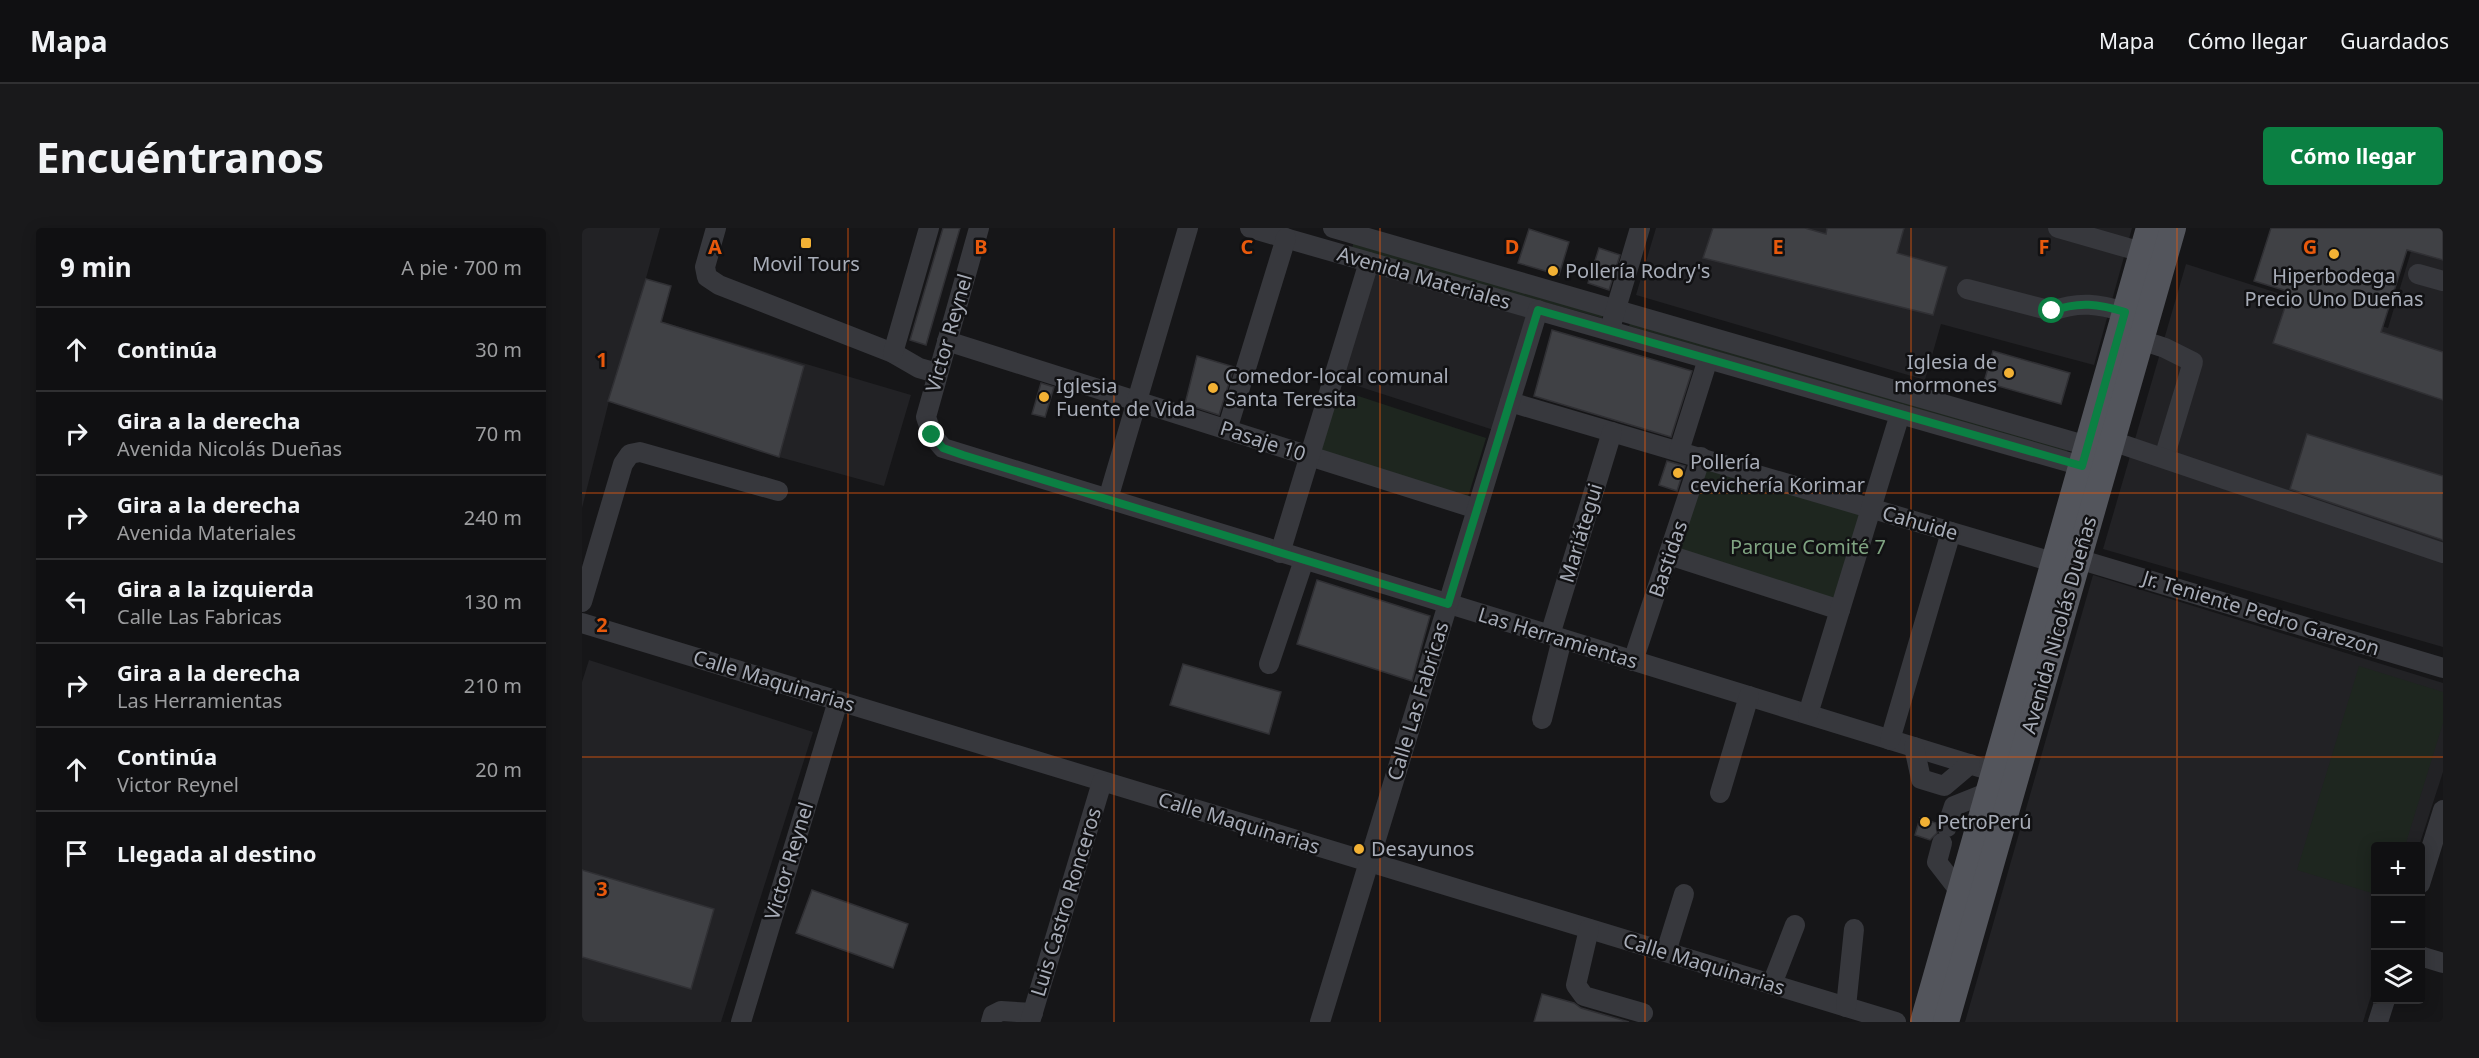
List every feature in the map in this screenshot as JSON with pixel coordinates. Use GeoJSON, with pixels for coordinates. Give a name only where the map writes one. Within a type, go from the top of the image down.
{"type":"FeatureCollection","features":[{"type":"Feature","properties":{"kind":"main road","name":"Avenida Nicolás Dueñas"},"geometry":{"type":"LineString","coordinates":[[1946,1022],[1966,903],[2000,781],[2053,562],[2094,451],[2141,340],[2173,228]]}},
{"type":"Feature","properties":{"kind":"main road","name":"Avenida Nicolás Dueñas"},"geometry":{"type":"LineString","coordinates":[[2000,781],[2078,559],[2094,451],[2125,312],[2145,240]]}},
{"type":"Feature","properties":{"kind":"main road"},"geometry":{"type":"LineString","coordinates":[[1923,1022],[1966,903]]}},
{"type":"Feature","properties":{"kind":"street"},"geometry":{"type":"LineString","coordinates":[[716,228],[705,267],[707,277],[719,285],[893,353],[919,368],[937,373]]}},
{"type":"Feature","properties":{"kind":"street"},"geometry":{"type":"LineString","coordinates":[[893,353],[929,228]]}},
{"type":"Feature","properties":{"kind":"street","name":"Victor Reynel"},"geometry":{"type":"LineString","coordinates":[[963,455],[943,448],[932,435],[926,417],[979,228]]}},
{"type":"Feature","properties":{"kind":"street"},"geometry":{"type":"LineString","coordinates":[[1108,499],[1188,228]]}},
{"type":"Feature","properties":{"kind":"street","name":"Avenida Materiales"},"geometry":{"type":"LineString","coordinates":[[1251,228],[1900,414],[2094,451]]}},
{"type":"Feature","properties":{"kind":"street"},"geometry":{"type":"LineString","coordinates":[[1329,250],[1335,228]]}},
{"type":"Feature","properties":{"kind":"street","name":"Avenida Materiales"},"geometry":{"type":"LineString","coordinates":[[1335,228],[2094,451]]}},
{"type":"Feature","properties":{"kind":"street"},"geometry":{"type":"LineString","coordinates":[[1609,331],[1640,228]]}},
{"type":"Feature","properties":{"kind":"street"},"geometry":{"type":"LineString","coordinates":[[2058,228],[2145,240]]}},
{"type":"Feature","properties":{"kind":"street"},"geometry":{"type":"LineString","coordinates":[[1227,430],[1286,238]]}},
{"type":"Feature","properties":{"kind":"street"},"geometry":{"type":"LineString","coordinates":[[1280,552],[1369,262]]}},
{"type":"Feature","properties":{"kind":"street"},"geometry":{"type":"LineString","coordinates":[[2418,274],[2443,281]]}},
{"type":"Feature","properties":{"kind":"street"},"geometry":{"type":"LineString","coordinates":[[1967,289],[2052,311],[2065,306],[2092,303],[2125,312]]}},
{"type":"Feature","properties":{"kind":"street","name":"Calle Las Fabricas"},"geometry":{"type":"LineString","coordinates":[[1320,1022],[1538,310]]}},
{"type":"Feature","properties":{"kind":"street"},"geometry":{"type":"LineString","coordinates":[[2141,340],[2166,348],[2193,362],[2164,458]]}},
{"type":"Feature","properties":{"kind":"street","name":"Pasaje 10"},"geometry":{"type":"LineString","coordinates":[[946,341],[1477,509]]}},
{"type":"Feature","properties":{"kind":"street"},"geometry":{"type":"LineString","coordinates":[[1679,452],[1708,359]]}},
{"type":"Feature","properties":{"kind":"street","name":"Cahuide"},"geometry":{"type":"LineString","coordinates":[[1510,402],[2053,562]]}},
{"type":"Feature","properties":{"kind":"street"},"geometry":{"type":"LineString","coordinates":[[1809,714],[1900,414]]}},
{"type":"Feature","properties":{"kind":"street","name":"Mariátegui"},"geometry":{"type":"LineString","coordinates":[[1542,719],[1556,637],[1612,432]]}},
{"type":"Feature","properties":{"kind":"street"},"geometry":{"type":"LineString","coordinates":[[2094,451],[2164,458],[2443,554]]}},
{"type":"Feature","properties":{"kind":"street"},"geometry":{"type":"LineString","coordinates":[[582,602],[623,464],[630,453],[645,453],[778,491]]}},
{"type":"Feature","properties":{"kind":"street","name":"Las Herramientas"},"geometry":{"type":"LineString","coordinates":[[963,455],[1970,764],[2000,781]]}},
{"type":"Feature","properties":{"kind":"street","name":"Bastidas"},"geometry":{"type":"LineString","coordinates":[[1633,661],[1701,457]]}},
{"type":"Feature","properties":{"kind":"street"},"geometry":{"type":"LineString","coordinates":[[1890,740],[1951,532]]}},
{"type":"Feature","properties":{"kind":"street"},"geometry":{"type":"LineString","coordinates":[[1669,555],[1840,610]]}},
{"type":"Feature","properties":{"kind":"street"},"geometry":{"type":"LineString","coordinates":[[2053,562],[2078,559]]}},
{"type":"Feature","properties":{"kind":"street","name":"Jr. Teniente Pedro Garezon"},"geometry":{"type":"LineString","coordinates":[[2078,559],[2443,668]]}},
{"type":"Feature","properties":{"kind":"street"},"geometry":{"type":"LineString","coordinates":[[1269,664],[1304,560]]}},
{"type":"Feature","properties":{"kind":"street","name":"Calle Maquinarias"},"geometry":{"type":"LineString","coordinates":[[582,623],[1896,1022]]}},
{"type":"Feature","properties":{"kind":"street"},"geometry":{"type":"LineString","coordinates":[[1720,793],[1749,696]]}},
{"type":"Feature","properties":{"kind":"street","name":"Victor Reynel"},"geometry":{"type":"LineString","coordinates":[[741,1022],[838,700]]}},
{"type":"Feature","properties":{"kind":"street"},"geometry":{"type":"LineString","coordinates":[[1914,747],[1921,779],[1944,786],[1954,806],[1937,862],[1966,903]]}},
{"type":"Feature","properties":{"kind":"street"},"geometry":{"type":"LineString","coordinates":[[1944,786],[1970,764]]}},
{"type":"Feature","properties":{"kind":"street"},"geometry":{"type":"LineString","coordinates":[[1954,806],[2000,781]]}},
{"type":"Feature","properties":{"kind":"street","name":"Luis Castro Ronceros"},"geometry":{"type":"LineString","coordinates":[[1032,1017],[1102,782]]}},
{"type":"Feature","properties":{"kind":"street"},"geometry":{"type":"LineString","coordinates":[[2425,871],[2443,810]]}},
{"type":"Feature","properties":{"kind":"street"},"geometry":{"type":"LineString","coordinates":[[1666,952],[1684,894]]}},
{"type":"Feature","properties":{"kind":"street"},"geometry":{"type":"LineString","coordinates":[[1772,984],[1795,925]]}},
{"type":"Feature","properties":{"kind":"street"},"geometry":{"type":"LineString","coordinates":[[1589,929],[1576,985],[1584,996],[1643,1013]]}},
{"type":"Feature","properties":{"kind":"street"},"geometry":{"type":"LineString","coordinates":[[1846,1007],[1850,992],[1854,929]]}},
{"type":"Feature","properties":{"kind":"street"},"geometry":{"type":"LineString","coordinates":[[2425,957],[2443,963]]}},
{"type":"Feature","properties":{"kind":"street"},"geometry":{"type":"LineString","coordinates":[[2378,1022],[2383,1004]]}},
{"type":"Feature","properties":{"kind":"street"},"geometry":{"type":"LineString","coordinates":[[991,1022],[993,1015],[1001,1011],[1032,1017]]}},
{"type":"Feature","properties":{"kind":"shaded area"},"geometry":{"type":"Polygon","coordinates":[[[582,228],[660,228],[636,314],[911,395],[884,486],[779,457],[609,401],[582,508],[582,228]]]}},
{"type":"Feature","properties":{"kind":"shaded area"},"geometry":{"type":"Polygon","coordinates":[[[1656,228],[2132,228],[2094,365],[1941,324],[1925,380],[1636,295],[1656,228]]]}},
{"type":"Feature","properties":{"kind":"shaded area"},"geometry":{"type":"Polygon","coordinates":[[[2418,228],[2443,228],[2443,647],[2103,549],[2186,264],[2388,328],[2418,228]]]}},
{"type":"Feature","properties":{"kind":"shaded area"},"geometry":{"type":"Polygon","coordinates":[[[1373,268],[1539,316],[1503,433],[1339,380],[1373,268]]]}},
{"type":"Feature","properties":{"kind":"shaded area"},"geometry":{"type":"Polygon","coordinates":[[[2093,575],[2443,683],[2443,772],[2420,842],[2371,842],[2371,996],[2363,1022],[1965,1022],[2093,575]]]}},
{"type":"Feature","properties":{"kind":"shaded area"},"geometry":{"type":"Polygon","coordinates":[[[589,660],[813,732],[721,1022],[582,1022],[582,682],[589,660]]]}},
{"type":"Feature","properties":{"kind":"green space"},"geometry":{"type":"Polygon","coordinates":[[[1355,234],[1605,304],[1602,318],[1352,249],[1355,234]]]}},
{"type":"Feature","properties":{"kind":"green space"},"geometry":{"type":"Polygon","coordinates":[[[1633,314],[2069,442],[2067,453],[1629,326],[1633,314]]]}},
{"type":"Feature","properties":{"kind":"green space"},"geometry":{"type":"Polygon","coordinates":[[[1337,389],[1486,438],[1467,500],[1317,451],[1337,389]]]}},
{"type":"Feature","properties":{"kind":"green space","name":"Parque Comité 7"},"geometry":{"type":"Polygon","coordinates":[[[1704,468],[1871,517],[1844,608],[1678,553],[1704,468]]]}},
{"type":"Feature","properties":{"kind":"green space"},"geometry":{"type":"Polygon","coordinates":[[[2359,666],[2443,692],[2443,723],[2406,842],[2371,842],[2371,893],[2297,870],[2359,666]]]}},
{"type":"Feature","properties":{"kind":"building"},"geometry":{"type":"Polygon","coordinates":[[[943,228],[960,228],[926,345],[910,340],[943,228]]]}},
{"type":"Feature","properties":{"kind":"building"},"geometry":{"type":"Polygon","coordinates":[[[1713,228],[1805,228],[1826,234],[1827,228],[1904,228],[1897,253],[1947,267],[1933,315],[1703,258],[1713,228]]]}},
{"type":"Feature","properties":{"kind":"building"},"geometry":{"type":"Polygon","coordinates":[[[2271,228],[2443,228],[2443,260],[2407,250],[2381,332],[2443,352],[2443,400],[2273,343],[2290,292],[2254,281],[2271,228]]]}},
{"type":"Feature","properties":{"kind":"building"},"geometry":{"type":"Polygon","coordinates":[[[1529,229],[1569,242],[1559,275],[1518,263],[1529,229]]]}},
{"type":"Feature","properties":{"kind":"building"},"geometry":{"type":"Polygon","coordinates":[[[1599,248],[1620,255],[1609,290],[1588,283],[1599,248]]]}},
{"type":"Feature","properties":{"kind":"building"},"geometry":{"type":"Polygon","coordinates":[[[646,279],[671,286],[661,322],[804,366],[779,457],[608,401],[646,279]]]}},
{"type":"Feature","properties":{"kind":"building"},"geometry":{"type":"Polygon","coordinates":[[[1552,330],[1692,371],[1671,437],[1534,396],[1552,330]]]}},
{"type":"Feature","properties":{"kind":"building"},"geometry":{"type":"Polygon","coordinates":[[[1993,351],[2070,373],[2061,404],[1984,382],[1993,351]]]}},
{"type":"Feature","properties":{"kind":"building","name":"Comedor-local comunal Santa Teresita"},"geometry":{"type":"Polygon","coordinates":[[[1197,356],[1234,367],[1219,415],[1185,404],[1197,356]]]}},
{"type":"Feature","properties":{"kind":"building","name":"Iglesia Fuente de Vida"},"geometry":{"type":"Polygon","coordinates":[[[1041,383],[1054,387],[1045,417],[1032,414],[1041,383]]]}},
{"type":"Feature","properties":{"kind":"building"},"geometry":{"type":"Polygon","coordinates":[[[2307,434],[2443,476],[2443,540],[2290,489],[2307,434]]]}},
{"type":"Feature","properties":{"kind":"building"},"geometry":{"type":"Polygon","coordinates":[[[1667,461],[1685,466],[1677,491],[1659,485],[1667,461]]]}},
{"type":"Feature","properties":{"kind":"building"},"geometry":{"type":"Polygon","coordinates":[[[1317,580],[1430,616],[1412,681],[1297,644],[1317,580]]]}},
{"type":"Feature","properties":{"kind":"building"},"geometry":{"type":"Polygon","coordinates":[[[1183,664],[1281,692],[1269,734],[1170,705],[1183,664]]]}},
{"type":"Feature","properties":{"kind":"building"},"geometry":{"type":"Polygon","coordinates":[[[1920,818],[1936,823],[1937,833],[1930,840],[1915,835],[1920,818]]]}},
{"type":"Feature","properties":{"kind":"building"},"geometry":{"type":"Polygon","coordinates":[[[582,870],[714,909],[691,989],[582,957],[582,870]]]}},
{"type":"Feature","properties":{"kind":"building"},"geometry":{"type":"Polygon","coordinates":[[[812,890],[908,924],[893,968],[796,933],[812,890]]]}},
{"type":"Feature","properties":{"kind":"building"},"geometry":{"type":"Polygon","coordinates":[[[1542,994],[1574,1003],[1581,1008],[1629,1022],[1534,1022],[1542,994]]]}},
{"type":"Feature","properties":{"kind":"place","name":"Movil Tours"},"geometry":{"type":"Point","coordinates":[806,243]}},
{"type":"Feature","properties":{"kind":"place","name":"Hiperbodega Precio Uno Dueñas"},"geometry":{"type":"Point","coordinates":[2334,254]}},
{"type":"Feature","properties":{"kind":"place","name":"Pollería Rodry's"},"geometry":{"type":"Point","coordinates":[1553,271]}},
{"type":"Feature","properties":{"kind":"place","name":"Iglesia de mormones"},"geometry":{"type":"Point","coordinates":[2009,373]}},
{"type":"Feature","properties":{"kind":"place","name":"Comedor-local comunal Santa Teresita"},"geometry":{"type":"Point","coordinates":[1213,388]}},
{"type":"Feature","properties":{"kind":"place","name":"Iglesia Fuente de Vida"},"geometry":{"type":"Point","coordinates":[1044,397]}},
{"type":"Feature","properties":{"kind":"place","name":"Pollería cevichería Korimar"},"geometry":{"type":"Point","coordinates":[1678,473]}},
{"type":"Feature","properties":{"kind":"place","name":"PetroPerú"},"geometry":{"type":"Point","coordinates":[1925,822]}},
{"type":"Feature","properties":{"kind":"place","name":"Desayunos"},"geometry":{"type":"Point","coordinates":[1359,849]}},
{"type":"Feature","properties":{"kind":"route"},"geometry":{"type":"LineString","coordinates":[[932,435],[943,448],[963,455],[1448,604],[1538,310],[2082,466],[2125,312],[2092,303],[2065,306],[2052,311]]}}]}
